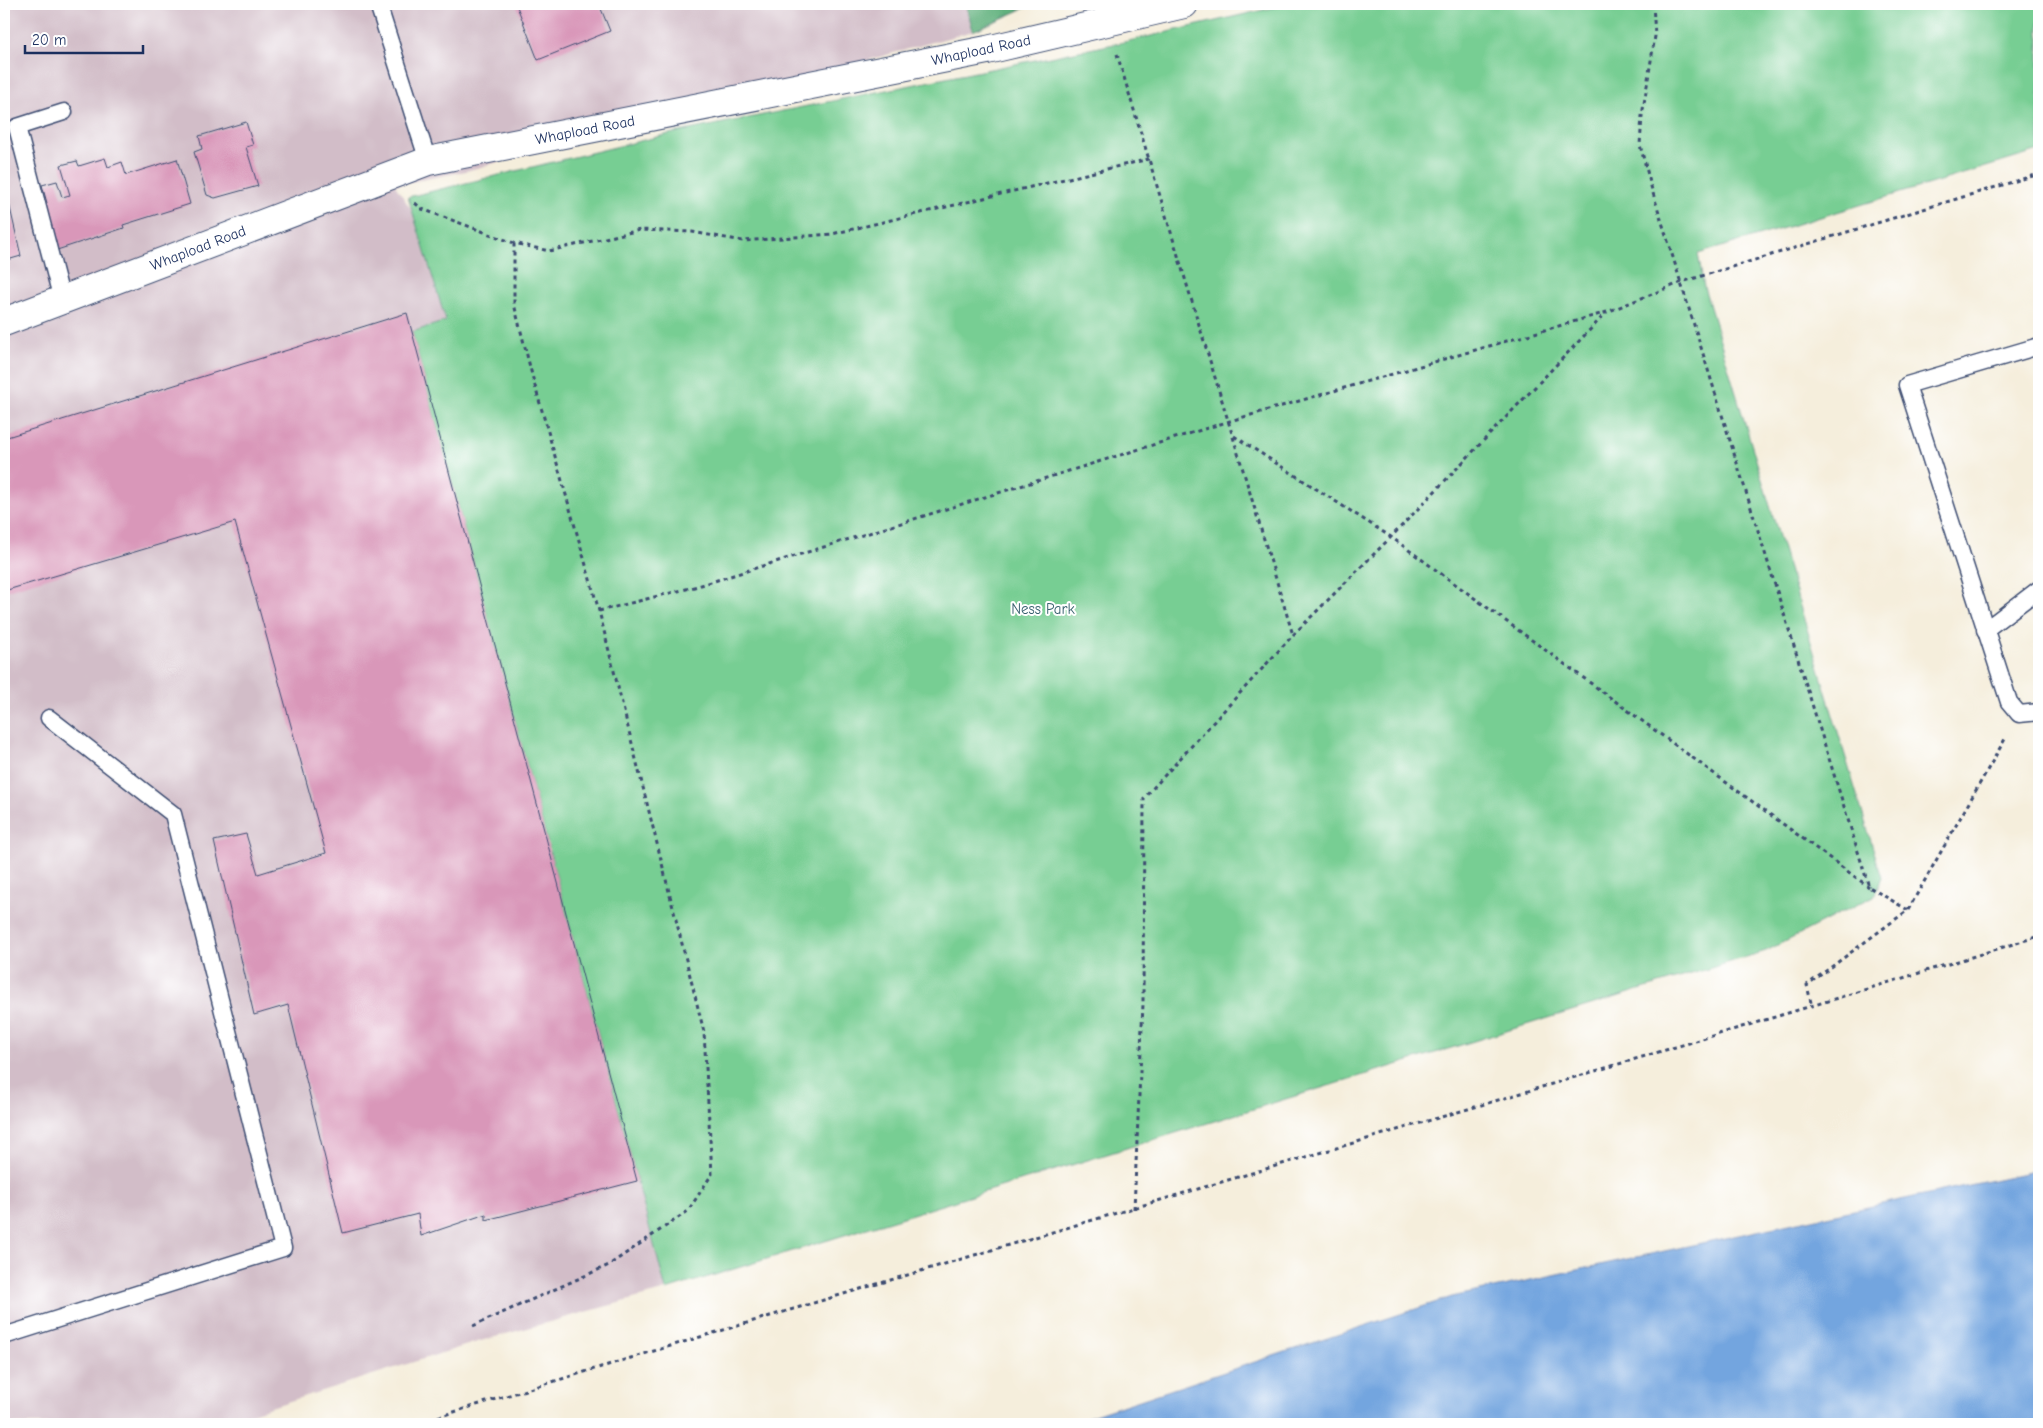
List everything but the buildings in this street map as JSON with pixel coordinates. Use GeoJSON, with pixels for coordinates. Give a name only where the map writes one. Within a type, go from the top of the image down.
{"type":"FeatureCollection","features":[{"type":"Feature","properties":{"kind":"street","name":"Whapload Road"},"geometry":{"type":"LineString","coordinates":[[4,322],[428,161],[978,52],[1104,13],[1184,4]]}},
{"type":"Feature","properties":{"kind":"lane"},"geometry":{"type":"LineString","coordinates":[[378,4],[428,161]]}},
{"type":"Feature","properties":{"kind":"lane"},"geometry":{"type":"LineString","coordinates":[[62,300],[17,127],[64,112]]}},
{"type":"Feature","properties":{"kind":"lane"},"geometry":{"type":"LineString","coordinates":[[2032,716],[2009,702],[1907,385],[2039,346]]}},
{"type":"Feature","properties":{"kind":"lane"},"geometry":{"type":"LineString","coordinates":[[1985,630],[2039,589]]}},
{"type":"Feature","properties":{"kind":"lane"},"geometry":{"type":"LineString","coordinates":[[4,1336],[283,1248],[173,814],[49,718]]}},
{"type":"Feature","properties":{"kind":"path"},"geometry":{"type":"LineString","coordinates":[[1653,4],[1655,36],[1642,116],[1640,145],[1869,887]]}},
{"type":"Feature","properties":{"kind":"path"},"geometry":{"type":"LineString","coordinates":[[1104,13],[1230,421],[1293,635]]}},
{"type":"Feature","properties":{"kind":"path"},"geometry":{"type":"LineString","coordinates":[[395,174],[409,198],[422,209],[514,243],[549,251],[640,230],[692,232],[744,241],[832,234],[1149,159]]}},
{"type":"Feature","properties":{"kind":"path"},"geometry":{"type":"LineString","coordinates":[[599,611],[698,586],[1230,421],[1607,312],[1682,282],[2039,174]]}},
{"type":"Feature","properties":{"kind":"path"},"geometry":{"type":"LineString","coordinates":[[473,1326],[609,1265],[688,1211],[712,1174],[704,1032],[599,611],[533,379],[514,304],[514,243]]}},
{"type":"Feature","properties":{"kind":"path"},"geometry":{"type":"LineString","coordinates":[[1134,1209],[1143,1004],[1144,798],[1293,635],[1391,538],[1607,312]]}},
{"type":"Feature","properties":{"kind":"path"},"geometry":{"type":"LineString","coordinates":[[1234,436],[1391,538],[1869,887],[1908,910]]}},
{"type":"Feature","properties":{"kind":"path"},"geometry":{"type":"LineString","coordinates":[[1812,1007],[1807,985],[1908,910],[2032,716]]}},
{"type":"Feature","properties":{"kind":"path"},"geometry":{"type":"LineString","coordinates":[[415,1424],[698,1337],[1812,1007],[2039,936]]}},
{"type":"Feature","properties":{"kind":"shaded area"},"geometry":{"type":"Polygon","coordinates":[[[4,4],[966,4],[973,31],[466,171],[395,185],[411,209],[446,322],[412,333],[666,1290],[477,1342],[217,1424],[4,1424],[4,4]]]}},
{"type":"Feature","properties":{"kind":"green space"},"geometry":{"type":"Polygon","coordinates":[[[966,4],[1034,4],[973,31],[966,4]]]}},
{"type":"Feature","properties":{"kind":"green space","name":"Ness Park"},"geometry":{"type":"Polygon","coordinates":[[[1289,4],[2039,4],[2039,151],[1698,254],[1704,287],[1882,878],[1874,896],[1766,951],[666,1290],[412,332],[446,321],[408,197],[669,134],[1129,41],[1289,4]]]}},
{"type":"Feature","properties":{"kind":"water"},"geometry":{"type":"Polygon","coordinates":[[[2039,1170],[2039,1424],[1067,1424],[1452,1297],[2039,1170]]]}}]}
